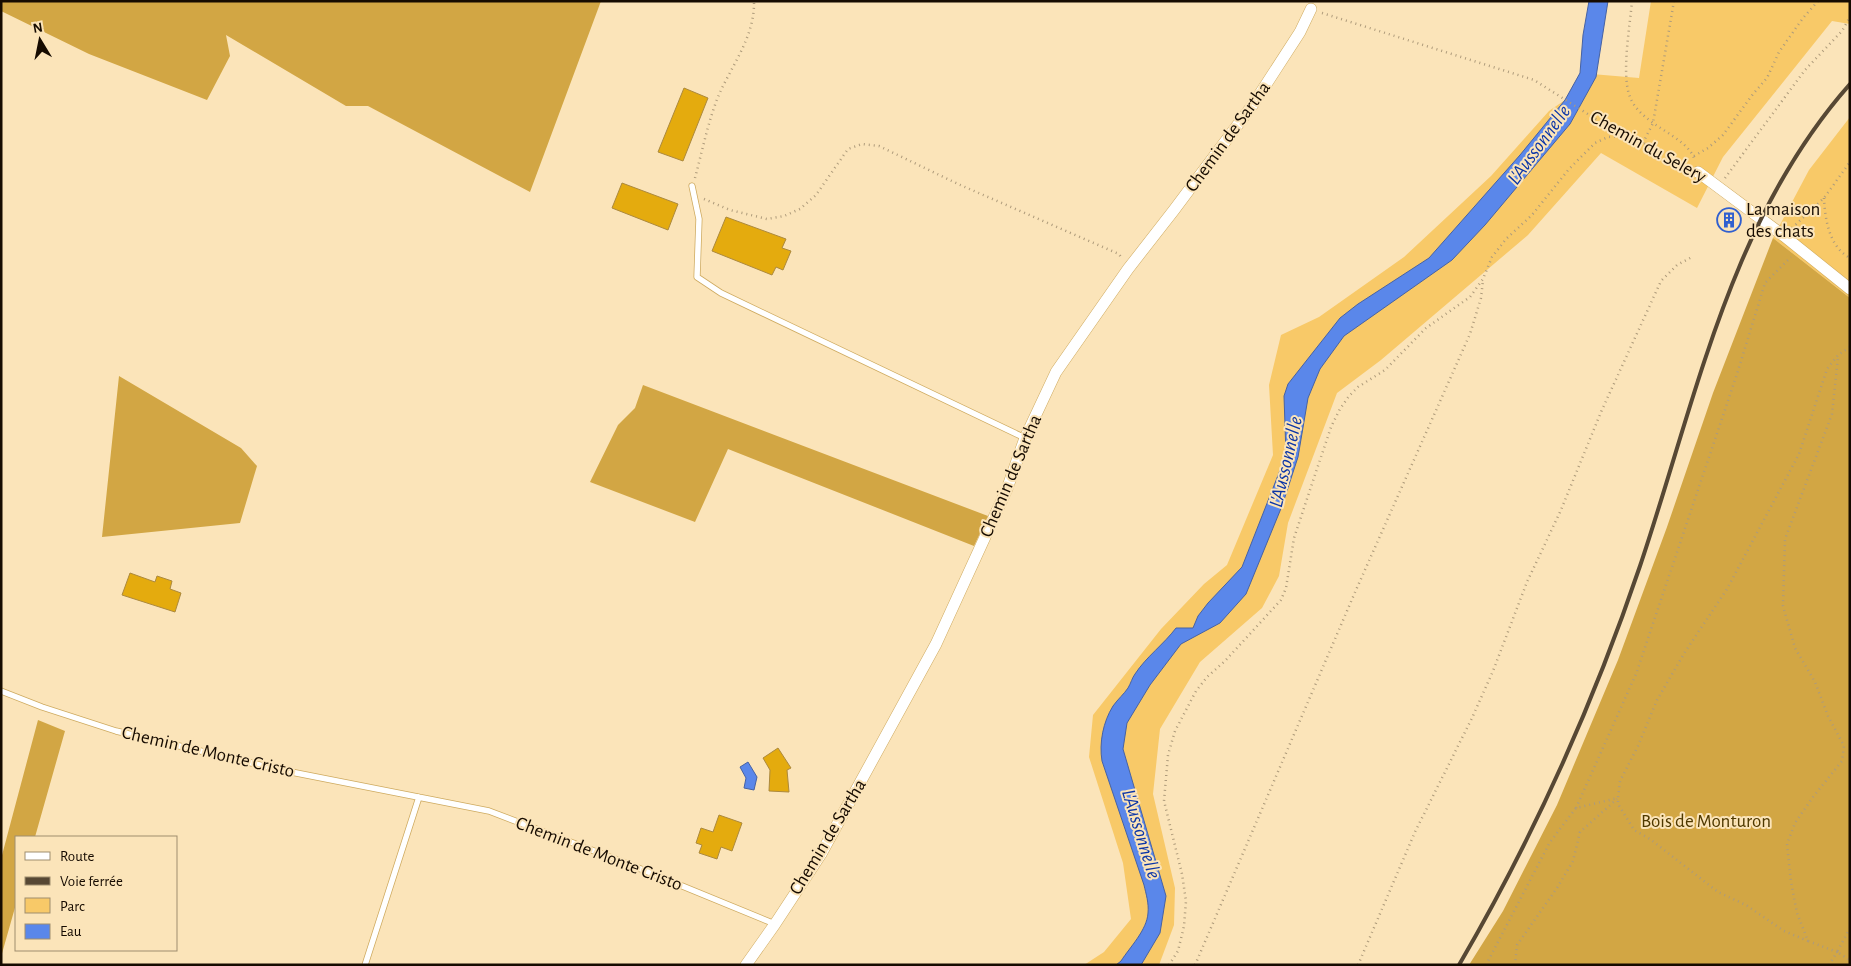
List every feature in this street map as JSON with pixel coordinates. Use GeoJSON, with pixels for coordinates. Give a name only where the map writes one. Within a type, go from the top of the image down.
{"type":"FeatureCollection","features":[{"type":"Feature","properties":{"kind":"street","name":"Chemin de Sartha"},"geometry":{"type":"LineString","coordinates":[[746,965],[820,854],[936,644],[1007,489],[1025,438],[1056,372],[1128,269],[1254,103],[1300,32],[1311,9]]}},
{"type":"Feature","properties":{"kind":"street","name":"Chemin du Selery"},"geometry":{"type":"LineString","coordinates":[[1698,172],[1800,248],[1850,289]]}},
{"type":"Feature","properties":{"kind":"lane"},"geometry":{"type":"LineString","coordinates":[[692,186],[698,218],[697,277],[720,293],[1025,438]]}},
{"type":"Feature","properties":{"kind":"lane","name":"Chemin de Monte Cristo"},"geometry":{"type":"LineString","coordinates":[[1,691],[116,732],[281,770],[490,811],[775,924]]}},
{"type":"Feature","properties":{"kind":"lane"},"geometry":{"type":"LineString","coordinates":[[365,965],[419,797]]}},
{"type":"Feature","properties":{"kind":"path"},"geometry":{"type":"LineString","coordinates":[[754,1],[754,13],[748,36],[718,98],[692,186],[705,200],[730,210],[767,219],[784,216],[800,209],[816,195],[848,149],[862,144],[879,146],[958,184],[1119,254],[1128,269]]}},
{"type":"Feature","properties":{"kind":"path"},"geometry":{"type":"LineString","coordinates":[[1632,1],[1626,83],[1630,98],[1635,107],[1694,156],[1698,172]]}},
{"type":"Feature","properties":{"kind":"path"},"geometry":{"type":"LineString","coordinates":[[1643,143],[1653,123],[1674,1]]}},
{"type":"Feature","properties":{"kind":"path"},"geometry":{"type":"LineString","coordinates":[[1694,156],[1708,148],[1722,135],[1767,78],[1779,52],[1803,18],[1818,1]]}},
{"type":"Feature","properties":{"kind":"path","name":"Chemin du Selery"},"geometry":{"type":"LineString","coordinates":[[1311,9],[1534,80],[1623,136],[1643,143],[1698,172]]}},
{"type":"Feature","properties":{"kind":"path"},"geometry":{"type":"LineString","coordinates":[[1718,187],[1805,70],[1842,31],[1850,17]]}},
{"type":"Feature","properties":{"kind":"path"},"geometry":{"type":"LineString","coordinates":[[1169,965],[1178,951],[1184,926],[1186,901],[1182,874],[1164,800],[1168,755],[1178,725],[1196,691],[1281,600],[1286,588],[1294,538],[1331,428],[1340,408],[1358,386],[1385,370],[1426,328],[1470,297],[1483,278],[1492,257],[1506,239],[1532,215],[1569,169],[1595,143],[1608,138],[1623,136]]}},
{"type":"Feature","properties":{"kind":"path"},"geometry":{"type":"LineString","coordinates":[[1784,236],[1824,198],[1850,162]]}},
{"type":"Feature","properties":{"kind":"path"},"geometry":{"type":"LineString","coordinates":[[1824,198],[1824,217],[1832,237],[1844,255],[1850,258]]}},
{"type":"Feature","properties":{"kind":"path"},"geometry":{"type":"LineString","coordinates":[[1486,965],[1550,842],[1576,808],[1636,674],[1737,374],[1765,283],[1800,248]]}},
{"type":"Feature","properties":{"kind":"path"},"geometry":{"type":"LineString","coordinates":[[1358,965],[1415,832],[1472,718],[1493,671],[1527,582],[1561,510],[1601,412],[1661,281],[1677,265],[1692,257]]}},
{"type":"Feature","properties":{"kind":"path"},"geometry":{"type":"LineString","coordinates":[[1195,965],[1356,590],[1470,334],[1481,298],[1483,278]]}},
{"type":"Feature","properties":{"kind":"path"},"geometry":{"type":"LineString","coordinates":[[1850,347],[1838,355],[1827,369],[1799,454],[1726,589],[1685,652],[1657,700],[1638,746],[1620,781],[1618,798],[1618,804],[1634,830],[1650,839],[1718,892],[1746,905],[1784,931],[1837,952],[1850,960]]}},
{"type":"Feature","properties":{"kind":"path"},"geometry":{"type":"LineString","coordinates":[[1808,941],[1796,913],[1787,844],[1795,823],[1842,761],[1844,746],[1828,716],[1815,682],[1795,648],[1783,606],[1785,539],[1832,414],[1838,355]]}},
{"type":"Feature","properties":{"kind":"path"},"geometry":{"type":"LineString","coordinates":[[1576,808],[1618,798]]}},
{"type":"Feature","properties":{"kind":"path"},"geometry":{"type":"LineString","coordinates":[[1515,965],[1518,946],[1573,861],[1580,832],[1618,798]]}},
{"type":"Feature","properties":{"kind":"path"},"geometry":{"type":"LineString","coordinates":[[1829,965],[1850,928]]}},
{"type":"Feature","properties":{"kind":"green space"},"geometry":{"type":"Polygon","coordinates":[[[1,1],[601,1],[530,192],[368,106],[346,106],[226,35],[230,56],[207,100],[89,54],[1,11],[1,1]]]}},
{"type":"Feature","properties":{"kind":"green space"},"geometry":{"type":"Polygon","coordinates":[[[1651,1],[1850,1],[1850,24],[1832,21],[1723,157],[1697,208],[1601,153],[1528,235],[1381,360],[1337,393],[1288,523],[1279,576],[1262,608],[1200,662],[1160,729],[1153,794],[1175,888],[1174,925],[1159,965],[1084,965],[1104,952],[1131,919],[1123,863],[1089,757],[1093,715],[1161,629],[1204,584],[1227,565],[1273,455],[1269,385],[1281,335],[1319,317],[1404,257],[1491,176],[1549,111],[1565,100],[1580,73],[1639,78],[1651,1]]]}},
{"type":"Feature","properties":{"kind":"green space"},"geometry":{"type":"Polygon","coordinates":[[[1850,117],[1850,298],[1773,238],[1809,170],[1850,117]]]}},
{"type":"Feature","properties":{"kind":"green space","name":"Bois de Monturon"},"geometry":{"type":"Polygon","coordinates":[[[1773,238],[1850,298],[1850,965],[1469,965],[1503,911],[1557,805],[1618,660],[1667,527],[1713,393],[1773,238]]]}},
{"type":"Feature","properties":{"kind":"green space"},"geometry":{"type":"Polygon","coordinates":[[[119,376],[241,448],[257,466],[240,523],[102,537],[119,376]]]}},
{"type":"Feature","properties":{"kind":"green space"},"geometry":{"type":"Polygon","coordinates":[[[643,385],[988,516],[974,546],[728,449],[695,522],[590,482],[618,425],[635,408],[643,385]]]}},
{"type":"Feature","properties":{"kind":"green space"},"geometry":{"type":"Polygon","coordinates":[[[38,720],[65,731],[35,836],[15,836],[15,908],[1,957],[1,859],[38,720]]]}},
{"type":"Feature","properties":{"kind":"water","name":"L'Aussonnelle"},"geometry":{"type":"Polygon","coordinates":[[[1589,1],[1608,1],[1596,77],[1570,124],[1485,225],[1452,260],[1344,336],[1320,369],[1308,398],[1298,457],[1282,506],[1246,594],[1220,623],[1181,644],[1150,685],[1127,723],[1123,749],[1166,896],[1160,933],[1141,965],[1116,965],[1121,961],[1145,926],[1148,909],[1144,885],[1102,761],[1103,733],[1110,712],[1144,662],[1176,628],[1193,628],[1198,616],[1208,603],[1242,567],[1286,455],[1284,396],[1288,384],[1340,318],[1358,304],[1429,258],[1520,155],[1565,100],[1580,73],[1583,35],[1589,1]]]}},
{"type":"Feature","properties":{"kind":"water"},"geometry":{"type":"Polygon","coordinates":[[[748,762],[757,777],[754,790],[744,788],[746,778],[740,767],[748,762]]]}},
{"type":"Feature","properties":{"kind":"building"},"geometry":{"type":"Polygon","coordinates":[[[684,88],[708,98],[683,161],[658,152],[684,88]]]}},
{"type":"Feature","properties":{"kind":"building"},"geometry":{"type":"Polygon","coordinates":[[[622,183],[678,204],[668,230],[612,208],[622,183]]]}},
{"type":"Feature","properties":{"kind":"building","name":"La maison des chats"},"geometry":{"type":"Polygon","coordinates":[[[1723,212],[1739,219],[1735,229],[1719,222],[1723,212]]]}},
{"type":"Feature","properties":{"kind":"building"},"geometry":{"type":"Polygon","coordinates":[[[726,217],[786,239],[782,248],[791,251],[783,270],[776,267],[772,275],[712,251],[726,217]]]}},
{"type":"Feature","properties":{"kind":"building"},"geometry":{"type":"Polygon","coordinates":[[[130,573],[155,582],[157,576],[172,581],[170,589],[181,593],[175,612],[122,595],[130,573]]]}},
{"type":"Feature","properties":{"kind":"building"},"geometry":{"type":"Polygon","coordinates":[[[778,748],[791,768],[787,770],[789,792],[769,791],[770,770],[763,758],[778,748]]]}},
{"type":"Feature","properties":{"kind":"building"},"geometry":{"type":"Polygon","coordinates":[[[719,815],[742,823],[732,851],[721,847],[717,859],[699,853],[702,845],[696,843],[701,828],[713,832],[719,815]]]}},
{"type":"Feature","properties":{"kind":"railway"},"geometry":{"type":"LineString","coordinates":[[1459,965],[1512,869],[1582,720],[1622,618],[1699,376],[1721,313],[1746,252],[1774,193],[1809,137],[1850,84]]}},
{"type":"Feature","properties":{"kind":"place","name":"La maison des chats"},"geometry":{"type":"Point","coordinates":[1729,220]}}]}
